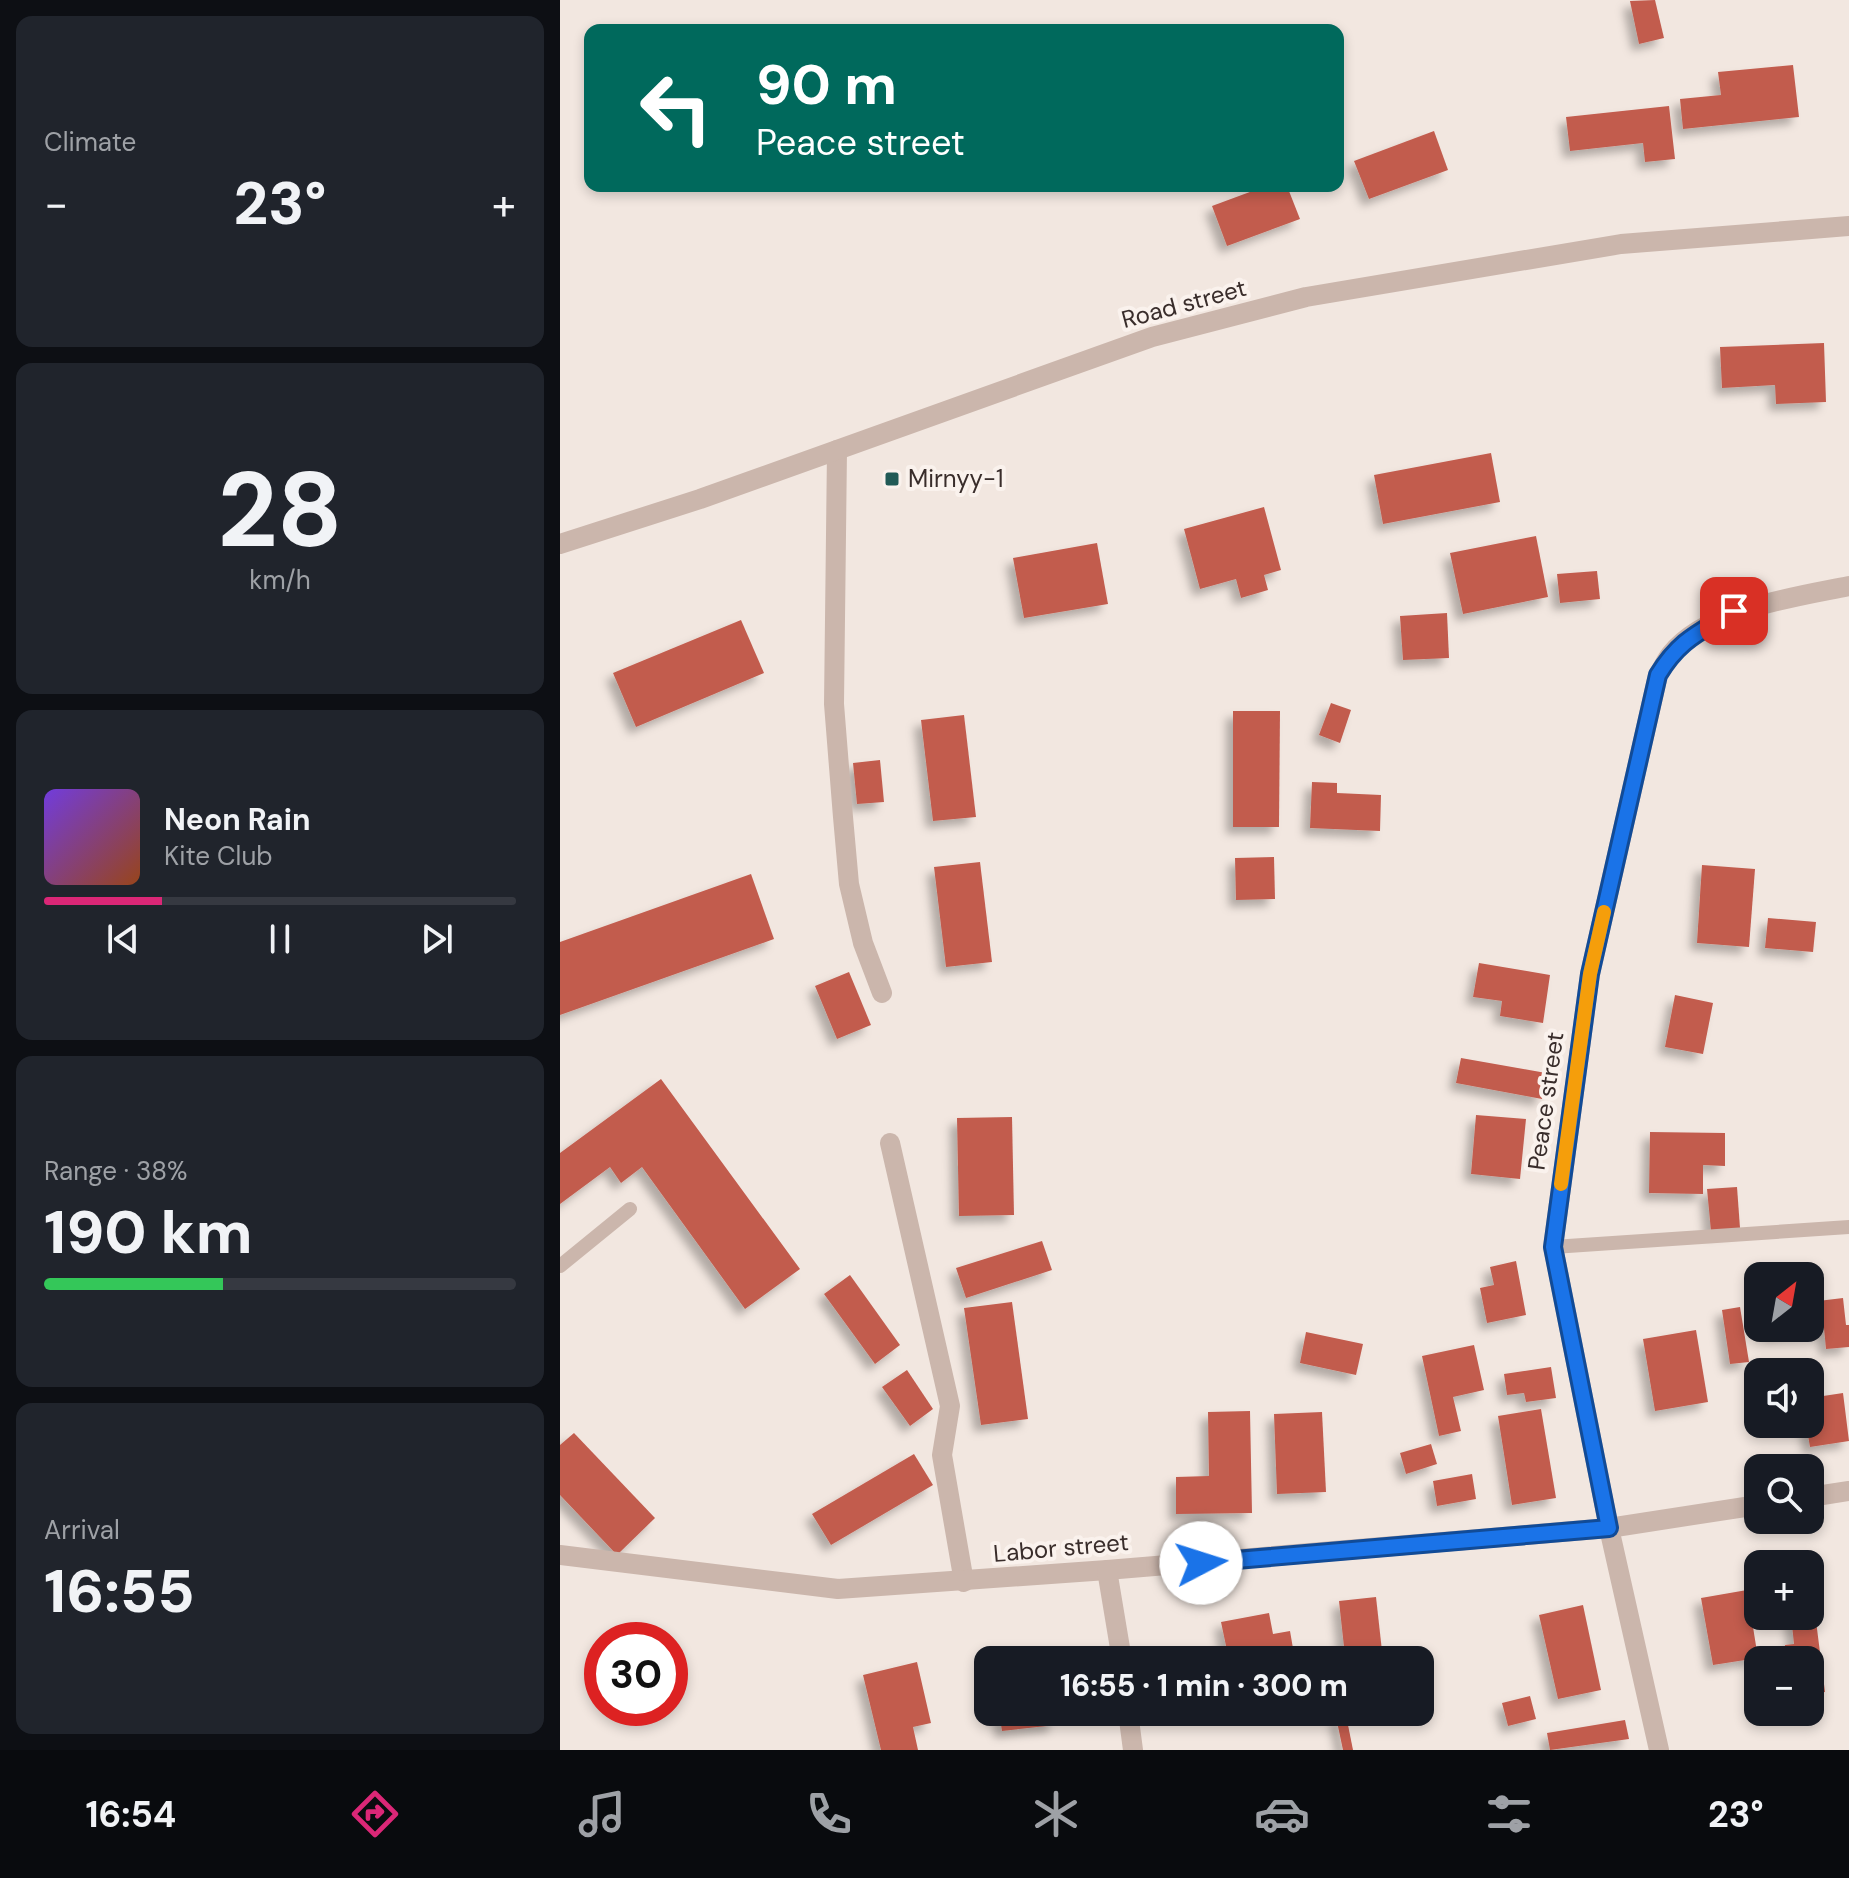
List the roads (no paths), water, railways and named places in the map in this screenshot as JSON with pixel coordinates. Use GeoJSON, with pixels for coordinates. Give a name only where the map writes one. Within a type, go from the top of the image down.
{"type":"FeatureCollection","features":[{"type":"Feature","properties":{"kind":"street","name":"Road street"},"geometry":{"type":"LineString","coordinates":[[560,544],[700,499],[1152,337],[1306,297],[1621,244],[1849,226]]}},
{"type":"Feature","properties":{"kind":"street"},"geometry":{"type":"LineString","coordinates":[[837,450],[834,704],[842,803],[849,884],[863,943],[882,993]]}},
{"type":"Feature","properties":{"kind":"street","name":"Peace street"},"geometry":{"type":"LineString","coordinates":[[1659,1750],[1609,1528],[1553,1247],[1590,974],[1658,675],[1672,653],[1688,639],[1734,611],[1849,586]]}},
{"type":"Feature","properties":{"kind":"street"},"geometry":{"type":"LineString","coordinates":[[890,1143],[950,1406],[942,1455],[964,1582]]}},
{"type":"Feature","properties":{"kind":"street"},"geometry":{"type":"LineString","coordinates":[[1824,1495],[1849,1491]]}},
{"type":"Feature","properties":{"kind":"street","name":"Labor street"},"geometry":{"type":"LineString","coordinates":[[560,1555],[838,1589],[964,1582],[1609,1528],[1744,1507]]}},
{"type":"Feature","properties":{"kind":"street"},"geometry":{"type":"LineString","coordinates":[[1107,1570],[1120,1646]]}},
{"type":"Feature","properties":{"kind":"street"},"geometry":{"type":"LineString","coordinates":[[1130,1726],[1133,1750]]}},
{"type":"Feature","properties":{"kind":"lane"},"geometry":{"type":"LineString","coordinates":[[560,1266],[630,1209]]}},
{"type":"Feature","properties":{"kind":"lane"},"geometry":{"type":"LineString","coordinates":[[1553,1247],[1849,1227]]}},
{"type":"Feature","properties":{"kind":"place","name":"Mirnyy-1"},"geometry":{"type":"Point","coordinates":[892,479]}}]}
